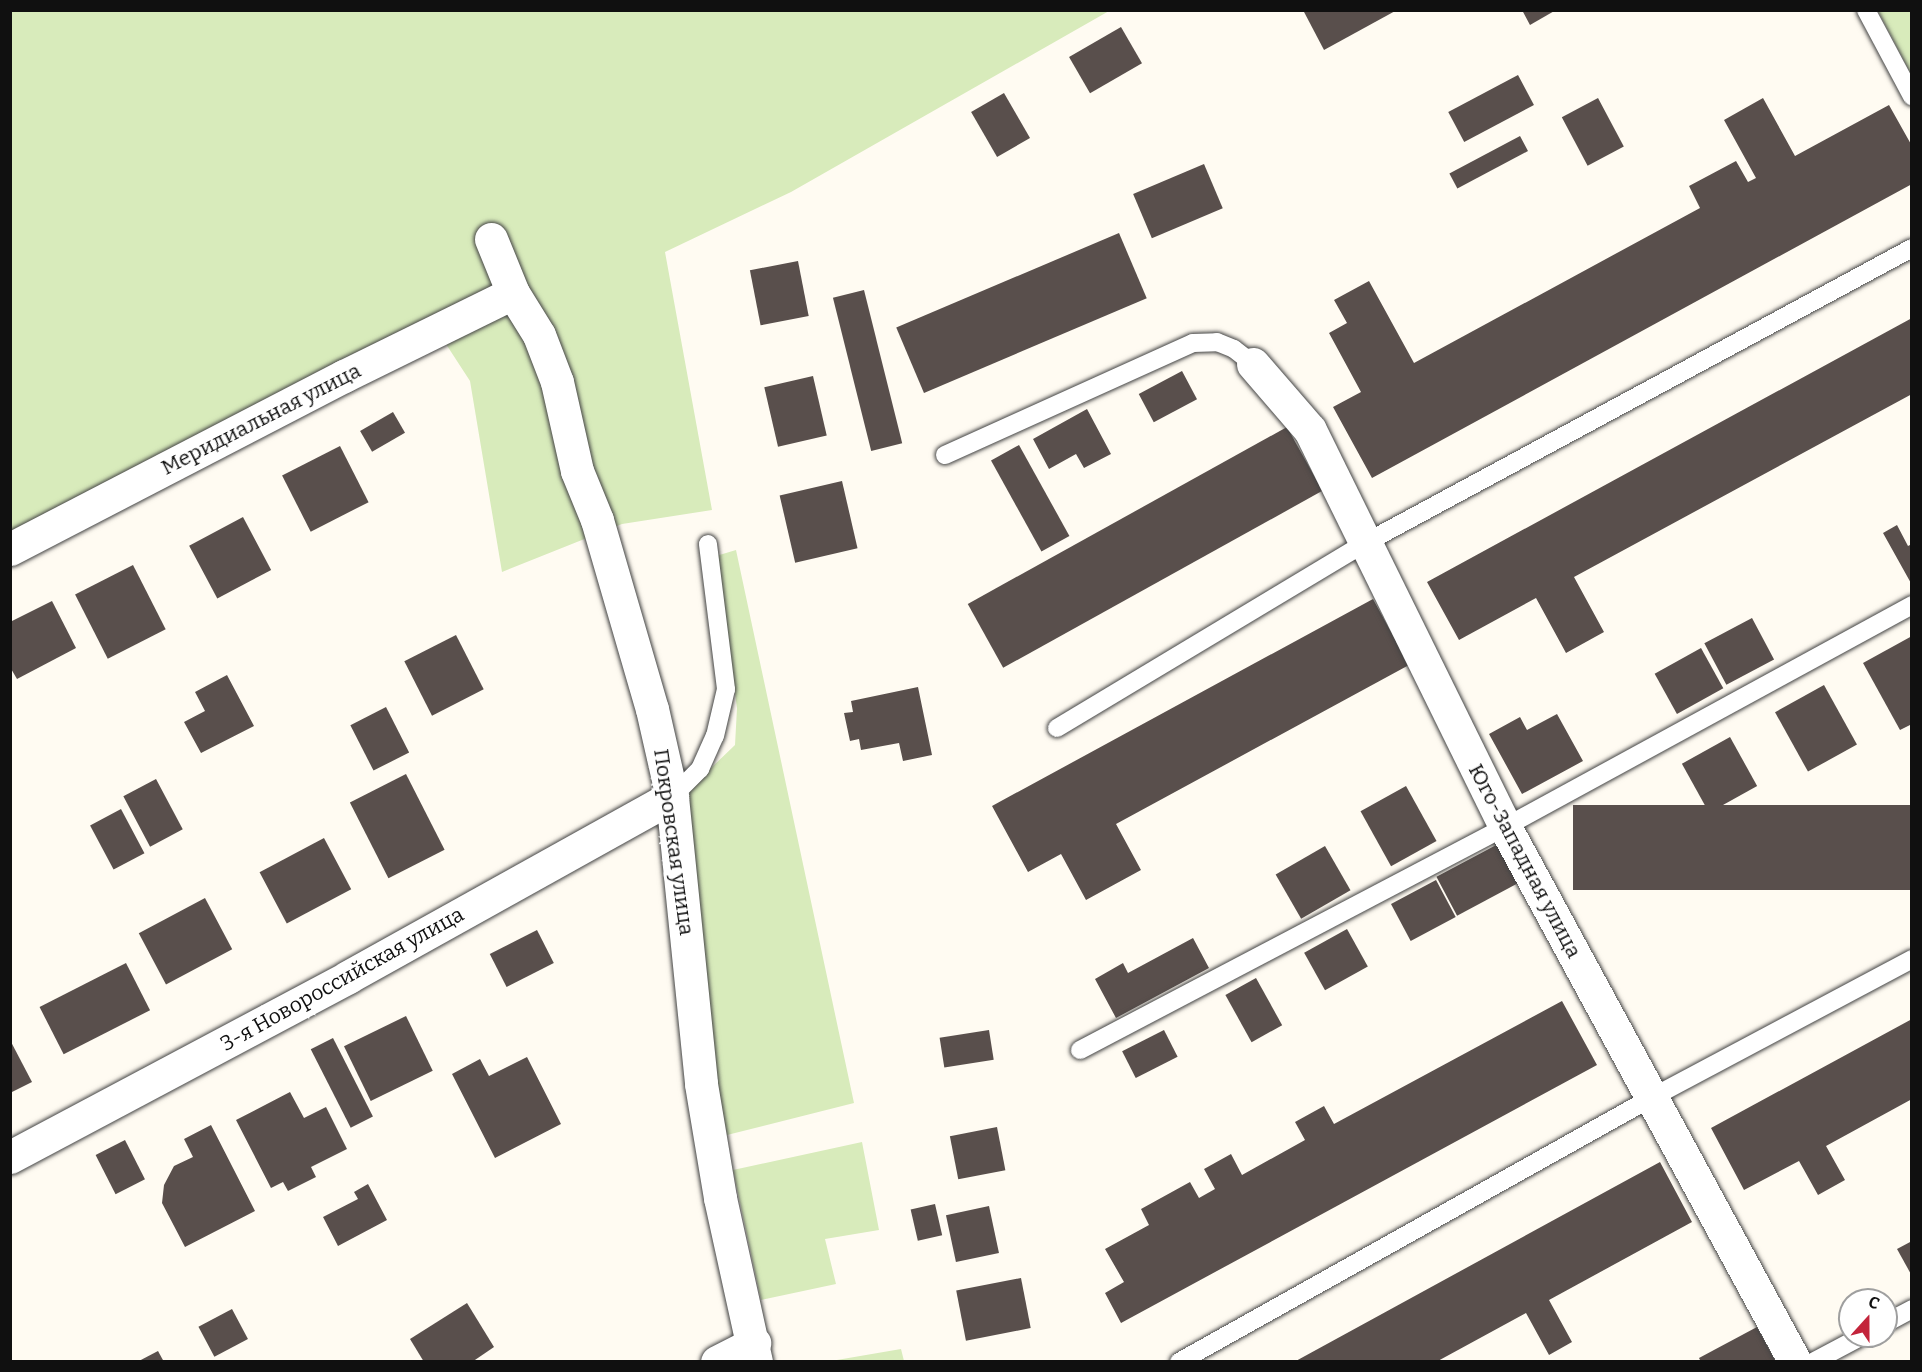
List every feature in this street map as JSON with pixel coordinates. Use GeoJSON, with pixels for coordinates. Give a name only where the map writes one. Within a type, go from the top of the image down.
{"type":"FeatureCollection","features":[{"type":"Feature","properties":{"kind":"street","name":"Покровская улица"},"geometry":{"type":"LineString","coordinates":[[491,239],[513,293],[539,335],[556,382],[577,471],[597,520],[652,709],[672,797],[701,1084],[720,1198],[755,1352]]}},
{"type":"Feature","properties":{"kind":"street","name":"Меридиальная улица"},"geometry":{"type":"LineString","coordinates":[[10,549],[344,376],[513,293]]}},
{"type":"Feature","properties":{"kind":"street","name":"Юго-Западная улица"},"geometry":{"type":"LineString","coordinates":[[1253,364],[1310,430],[1367,542],[1504,827],[1795,1362]]}},
{"type":"Feature","properties":{"kind":"street","name":"3-я Новороссийская улица"},"geometry":{"type":"LineString","coordinates":[[10,1157],[358,971],[672,797]]}},
{"type":"Feature","properties":{"kind":"street"},"geometry":{"type":"LineString","coordinates":[[717,1362],[755,1352]]}},
{"type":"Feature","properties":{"kind":"lane"},"geometry":{"type":"LineString","coordinates":[[1866,10],[1911,96]]}},
{"type":"Feature","properties":{"kind":"lane"},"geometry":{"type":"LineString","coordinates":[[1057,728],[1367,542],[1911,248]]}},
{"type":"Feature","properties":{"kind":"lane"},"geometry":{"type":"LineString","coordinates":[[945,455],[1193,343],[1217,342],[1234,349],[1253,364]]}},
{"type":"Feature","properties":{"kind":"lane"},"geometry":{"type":"LineString","coordinates":[[672,797],[700,769],[716,736],[726,689],[708,544]]}},
{"type":"Feature","properties":{"kind":"lane"},"geometry":{"type":"LineString","coordinates":[[1080,1050],[1504,827],[1911,605]]}},
{"type":"Feature","properties":{"kind":"lane"},"geometry":{"type":"LineString","coordinates":[[1179,1362],[1651,1098],[1911,958]]}},
{"type":"Feature","properties":{"kind":"lane"},"geometry":{"type":"LineString","coordinates":[[1814,1362],[1840,1348]]}},
{"type":"Feature","properties":{"kind":"green space"},"geometry":{"type":"Polygon","coordinates":[[[11,11],[1109,11],[791,192],[665,252],[712,510],[622,524],[502,572],[470,381],[429,318],[11,541],[11,11]]]}},
{"type":"Feature","properties":{"kind":"green space"},"geometry":{"type":"Polygon","coordinates":[[[1878,11],[1911,11],[1911,74],[1878,11]]]}},
{"type":"Feature","properties":{"kind":"green space"},"geometry":{"type":"Polygon","coordinates":[[[736,550],[854,1103],[727,1135],[708,1036],[684,794],[735,745],[737,708],[716,556],[736,550]]]}},
{"type":"Feature","properties":{"kind":"green space"},"geometry":{"type":"Polygon","coordinates":[[[862,1142],[879,1230],[825,1239],[836,1284],[761,1300],[733,1170],[862,1142]]]}},
{"type":"Feature","properties":{"kind":"green space"},"geometry":{"type":"Polygon","coordinates":[[[901,1349],[904,1361],[831,1361],[901,1349]]]}},
{"type":"Feature","properties":{"kind":"building"},"geometry":{"type":"Polygon","coordinates":[[[1303,10],[1397,10],[1324,50],[1303,10]]]}},
{"type":"Feature","properties":{"kind":"building"},"geometry":{"type":"Polygon","coordinates":[[[1522,10],[1556,10],[1530,25],[1522,10]]]}},
{"type":"Feature","properties":{"kind":"building"},"geometry":{"type":"Polygon","coordinates":[[[1121,27],[1142,63],[1090,93],[1069,57],[1121,27]]]}},
{"type":"Feature","properties":{"kind":"building"},"geometry":{"type":"Polygon","coordinates":[[[1518,75],[1534,105],[1464,142],[1448,112],[1518,75]]]}},
{"type":"Feature","properties":{"kind":"building"},"geometry":{"type":"Polygon","coordinates":[[[1004,93],[1030,138],[997,157],[971,112],[1004,93]]]}},
{"type":"Feature","properties":{"kind":"building"},"geometry":{"type":"Polygon","coordinates":[[[1598,98],[1624,147],[1588,166],[1562,117],[1598,98]]]}},
{"type":"Feature","properties":{"kind":"building"},"geometry":{"type":"Polygon","coordinates":[[[1763,98],[1795,156],[1889,105],[1912,146],[1912,184],[1372,478],[1333,407],[1361,392],[1329,333],[1347,323],[1334,300],[1369,281],[1414,363],[1700,208],[1689,186],[1736,161],[1748,182],[1756,178],[1724,120],[1763,98]]]}},
{"type":"Feature","properties":{"kind":"building"},"geometry":{"type":"Polygon","coordinates":[[[1520,136],[1528,151],[1457,189],[1449,174],[1520,136]]]}},
{"type":"Feature","properties":{"kind":"building"},"geometry":{"type":"Polygon","coordinates":[[[1204,164],[1223,208],[1152,238],[1133,194],[1204,164]]]}},
{"type":"Feature","properties":{"kind":"building"},"geometry":{"type":"Polygon","coordinates":[[[1119,233],[1147,298],[924,393],[896,328],[1119,233]]]}},
{"type":"Feature","properties":{"kind":"building"},"geometry":{"type":"Polygon","coordinates":[[[798,261],[809,316],[761,325],[750,270],[798,261]]]}},
{"type":"Feature","properties":{"kind":"building"},"geometry":{"type":"Polygon","coordinates":[[[864,290],[902,443],[871,451],[833,298],[864,290]]]}},
{"type":"Feature","properties":{"kind":"building"},"geometry":{"type":"Polygon","coordinates":[[[1912,318],[1912,394],[1574,577],[1604,632],[1566,653],[1536,598],[1459,640],[1427,582],[1912,318]]]}},
{"type":"Feature","properties":{"kind":"building"},"geometry":{"type":"Polygon","coordinates":[[[1182,371],[1197,399],[1154,422],[1139,394],[1182,371]]]}},
{"type":"Feature","properties":{"kind":"building"},"geometry":{"type":"Polygon","coordinates":[[[813,376],[827,435],[778,447],[764,387],[813,376]]]}},
{"type":"Feature","properties":{"kind":"building"},"geometry":{"type":"Polygon","coordinates":[[[1087,409],[1111,454],[1084,468],[1076,454],[1049,469],[1033,439],[1087,409]]]}},
{"type":"Feature","properties":{"kind":"building"},"geometry":{"type":"Polygon","coordinates":[[[393,412],[405,433],[372,452],[360,431],[393,412]]]}},
{"type":"Feature","properties":{"kind":"building"},"geometry":{"type":"Polygon","coordinates":[[[1287,427],[1322,491],[1003,668],[968,604],[1287,427]]]}},
{"type":"Feature","properties":{"kind":"building"},"geometry":{"type":"Polygon","coordinates":[[[1019,445],[1069,536],[1041,551],[991,461],[1019,445]]]}},
{"type":"Feature","properties":{"kind":"building"},"geometry":{"type":"Polygon","coordinates":[[[340,446],[369,502],[311,532],[282,476],[340,446]]]}},
{"type":"Feature","properties":{"kind":"building"},"geometry":{"type":"Polygon","coordinates":[[[842,481],[858,548],[795,563],[780,495],[842,481]]]}},
{"type":"Feature","properties":{"kind":"building"},"geometry":{"type":"Polygon","coordinates":[[[243,517],[271,570],[217,599],[189,546],[243,517]]]}},
{"type":"Feature","properties":{"kind":"building"},"geometry":{"type":"Polygon","coordinates":[[[1897,525],[1908,546],[1912,544],[1912,585],[1883,533],[1897,525]]]}},
{"type":"Feature","properties":{"kind":"building"},"geometry":{"type":"Polygon","coordinates":[[[133,565],[166,629],[108,659],[75,595],[133,565]]]}},
{"type":"Feature","properties":{"kind":"building"},"geometry":{"type":"Polygon","coordinates":[[[1373,599],[1409,665],[1116,824],[1141,870],[1086,900],[1061,854],[1028,872],[992,806],[1373,599]]]}},
{"type":"Feature","properties":{"kind":"building"},"geometry":{"type":"Polygon","coordinates":[[[52,601],[76,648],[17,679],[10,667],[10,622],[52,601]]]}},
{"type":"Feature","properties":{"kind":"building"},"geometry":{"type":"Polygon","coordinates":[[[1752,618],[1774,659],[1726,685],[1704,643],[1752,618]]]}},
{"type":"Feature","properties":{"kind":"building"},"geometry":{"type":"Polygon","coordinates":[[[456,635],[484,689],[432,716],[404,661],[456,635]]]}},
{"type":"Feature","properties":{"kind":"building"},"geometry":{"type":"Polygon","coordinates":[[[1912,636],[1912,724],[1900,730],[1863,663],[1912,636]]]}},
{"type":"Feature","properties":{"kind":"building"},"geometry":{"type":"Polygon","coordinates":[[[1701,648],[1723,688],[1677,714],[1655,674],[1701,648]]]}},
{"type":"Feature","properties":{"kind":"building"},"geometry":{"type":"Polygon","coordinates":[[[227,675],[254,726],[201,753],[184,722],[205,711],[195,692],[227,675]]]}},
{"type":"Feature","properties":{"kind":"building"},"geometry":{"type":"Polygon","coordinates":[[[1824,685],[1857,744],[1808,772],[1775,712],[1824,685]]]}},
{"type":"Feature","properties":{"kind":"building"},"geometry":{"type":"Polygon","coordinates":[[[918,687],[932,755],[903,761],[899,743],[861,750],[859,739],[850,741],[844,713],[853,712],[851,701],[918,687]]]}},
{"type":"Feature","properties":{"kind":"building"},"geometry":{"type":"Polygon","coordinates":[[[386,707],[409,752],[374,771],[350,725],[386,707]]]}},
{"type":"Feature","properties":{"kind":"building"},"geometry":{"type":"Polygon","coordinates":[[[1557,714],[1583,761],[1522,794],[1489,734],[1520,717],[1527,730],[1557,714]]]}},
{"type":"Feature","properties":{"kind":"building"},"geometry":{"type":"Polygon","coordinates":[[[1730,737],[1757,786],[1709,813],[1682,764],[1730,737]]]}},
{"type":"Feature","properties":{"kind":"building"},"geometry":{"type":"Polygon","coordinates":[[[406,774],[445,850],[388,878],[350,803],[406,774]]]}},
{"type":"Feature","properties":{"kind":"building"},"geometry":{"type":"Polygon","coordinates":[[[156,779],[183,829],[150,847],[123,796],[156,779]]]}},
{"type":"Feature","properties":{"kind":"building"},"geometry":{"type":"Polygon","coordinates":[[[1406,786],[1437,841],[1391,866],[1361,811],[1406,786]]]}},
{"type":"Feature","properties":{"kind":"building"},"geometry":{"type":"Polygon","coordinates":[[[1573,805],[1912,805],[1912,890],[1573,890],[1573,805]]]}},
{"type":"Feature","properties":{"kind":"building"},"geometry":{"type":"Polygon","coordinates":[[[121,809],[144,853],[114,870],[90,825],[121,809]]]}},
{"type":"Feature","properties":{"kind":"building"},"geometry":{"type":"Polygon","coordinates":[[[324,838],[351,889],[287,923],[260,872],[324,838]]]}},
{"type":"Feature","properties":{"kind":"building"},"geometry":{"type":"Polygon","coordinates":[[[1500,843],[1521,882],[1457,916],[1436,877],[1500,843]]]}},
{"type":"Feature","properties":{"kind":"building"},"geometry":{"type":"Polygon","coordinates":[[[1325,846],[1350,890],[1301,919],[1276,875],[1325,846]]]}},
{"type":"Feature","properties":{"kind":"building"},"geometry":{"type":"Polygon","coordinates":[[[1436,880],[1456,917],[1411,941],[1391,904],[1436,880]]]}},
{"type":"Feature","properties":{"kind":"building"},"geometry":{"type":"Polygon","coordinates":[[[205,898],[232,949],[166,984],[139,933],[205,898]]]}},
{"type":"Feature","properties":{"kind":"building"},"geometry":{"type":"Polygon","coordinates":[[[1347,929],[1368,967],[1325,990],[1304,953],[1347,929]]]}},
{"type":"Feature","properties":{"kind":"building"},"geometry":{"type":"Polygon","coordinates":[[[537,930],[554,963],[507,987],[490,954],[537,930]]]}},
{"type":"Feature","properties":{"kind":"building"},"geometry":{"type":"Polygon","coordinates":[[[1193,938],[1209,968],[1116,1018],[1095,979],[1123,963],[1128,973],[1193,938]]]}},
{"type":"Feature","properties":{"kind":"building"},"geometry":{"type":"Polygon","coordinates":[[[126,963],[150,1010],[64,1054],[40,1007],[126,963]]]}},
{"type":"Feature","properties":{"kind":"building"},"geometry":{"type":"Polygon","coordinates":[[[1256,978],[1282,1025],[1252,1042],[1225,995],[1256,978]]]}},
{"type":"Feature","properties":{"kind":"building"},"geometry":{"type":"Polygon","coordinates":[[[1562,1001],[1597,1065],[1121,1323],[1105,1293],[1124,1282],[1105,1249],[1149,1225],[1141,1209],[1190,1182],[1199,1198],[1215,1189],[1204,1169],[1231,1154],[1242,1175],[1305,1140],[1295,1122],[1324,1106],[1334,1124],[1562,1001]]]}},
{"type":"Feature","properties":{"kind":"building"},"geometry":{"type":"Polygon","coordinates":[[[406,1016],[433,1071],[371,1101],[344,1046],[406,1016]]]}},
{"type":"Feature","properties":{"kind":"building"},"geometry":{"type":"Polygon","coordinates":[[[1912,1019],[1912,1099],[1826,1146],[1845,1180],[1818,1195],[1799,1161],[1744,1190],[1711,1128],[1912,1019]]]}},
{"type":"Feature","properties":{"kind":"building"},"geometry":{"type":"Polygon","coordinates":[[[989,1030],[994,1060],[944,1067],[940,1038],[989,1030]]]}},
{"type":"Feature","properties":{"kind":"building"},"geometry":{"type":"Polygon","coordinates":[[[1164,1030],[1178,1057],[1136,1078],[1122,1051],[1164,1030]]]}},
{"type":"Feature","properties":{"kind":"building"},"geometry":{"type":"Polygon","coordinates":[[[333,1038],[373,1116],[351,1128],[311,1049],[333,1038]]]}},
{"type":"Feature","properties":{"kind":"building"},"geometry":{"type":"Polygon","coordinates":[[[10,1040],[32,1082],[10,1093],[10,1040]]]}},
{"type":"Feature","properties":{"kind":"building"},"geometry":{"type":"Polygon","coordinates":[[[527,1057],[561,1124],[495,1158],[452,1074],[480,1059],[489,1076],[527,1057]]]}},
{"type":"Feature","properties":{"kind":"building"},"geometry":{"type":"Polygon","coordinates":[[[290,1092],[304,1118],[326,1107],[347,1149],[311,1167],[316,1177],[288,1191],[283,1182],[271,1188],[236,1120],[290,1092]]]}},
{"type":"Feature","properties":{"kind":"building"},"geometry":{"type":"Polygon","coordinates":[[[211,1125],[255,1211],[185,1247],[162,1203],[164,1185],[174,1166],[193,1157],[184,1139],[211,1125]]]}},
{"type":"Feature","properties":{"kind":"building"},"geometry":{"type":"Polygon","coordinates":[[[997,1127],[1005,1170],[958,1179],[950,1136],[997,1127]]]}},
{"type":"Feature","properties":{"kind":"building"},"geometry":{"type":"Polygon","coordinates":[[[125,1140],[145,1179],[116,1194],[96,1155],[125,1140]]]}},
{"type":"Feature","properties":{"kind":"building"},"geometry":{"type":"Polygon","coordinates":[[[1660,1162],[1692,1222],[1549,1300],[1572,1342],[1549,1355],[1526,1313],[1436,1362],[1294,1362],[1660,1162]]]}},
{"type":"Feature","properties":{"kind":"building"},"geometry":{"type":"Polygon","coordinates":[[[368,1184],[387,1220],[338,1246],[323,1217],[358,1199],[354,1192],[368,1184]]]}},
{"type":"Feature","properties":{"kind":"building"},"geometry":{"type":"Polygon","coordinates":[[[935,1204],[942,1235],[918,1241],[911,1210],[935,1204]]]}},
{"type":"Feature","properties":{"kind":"building"},"geometry":{"type":"Polygon","coordinates":[[[989,1206],[999,1253],[956,1262],[946,1215],[989,1206]]]}},
{"type":"Feature","properties":{"kind":"building"},"geometry":{"type":"Polygon","coordinates":[[[1912,1241],[1912,1276],[1897,1249],[1912,1241]]]}},
{"type":"Feature","properties":{"kind":"building"},"geometry":{"type":"Polygon","coordinates":[[[1021,1278],[1031,1328],[966,1341],[956,1291],[1021,1278]]]}},
{"type":"Feature","properties":{"kind":"building"},"geometry":{"type":"Polygon","coordinates":[[[467,1303],[494,1347],[472,1362],[424,1362],[410,1339],[467,1303]]]}},
{"type":"Feature","properties":{"kind":"building"},"geometry":{"type":"Polygon","coordinates":[[[232,1309],[248,1339],[214,1357],[198,1327],[232,1309]]]}},
{"type":"Feature","properties":{"kind":"building"},"geometry":{"type":"Polygon","coordinates":[[[1757,1327],[1776,1362],[1701,1362],[1699,1358],[1757,1327]]]}},
{"type":"Feature","properties":{"kind":"building"},"geometry":{"type":"Polygon","coordinates":[[[158,1351],[164,1362],[137,1362],[158,1351]]]}}]}
